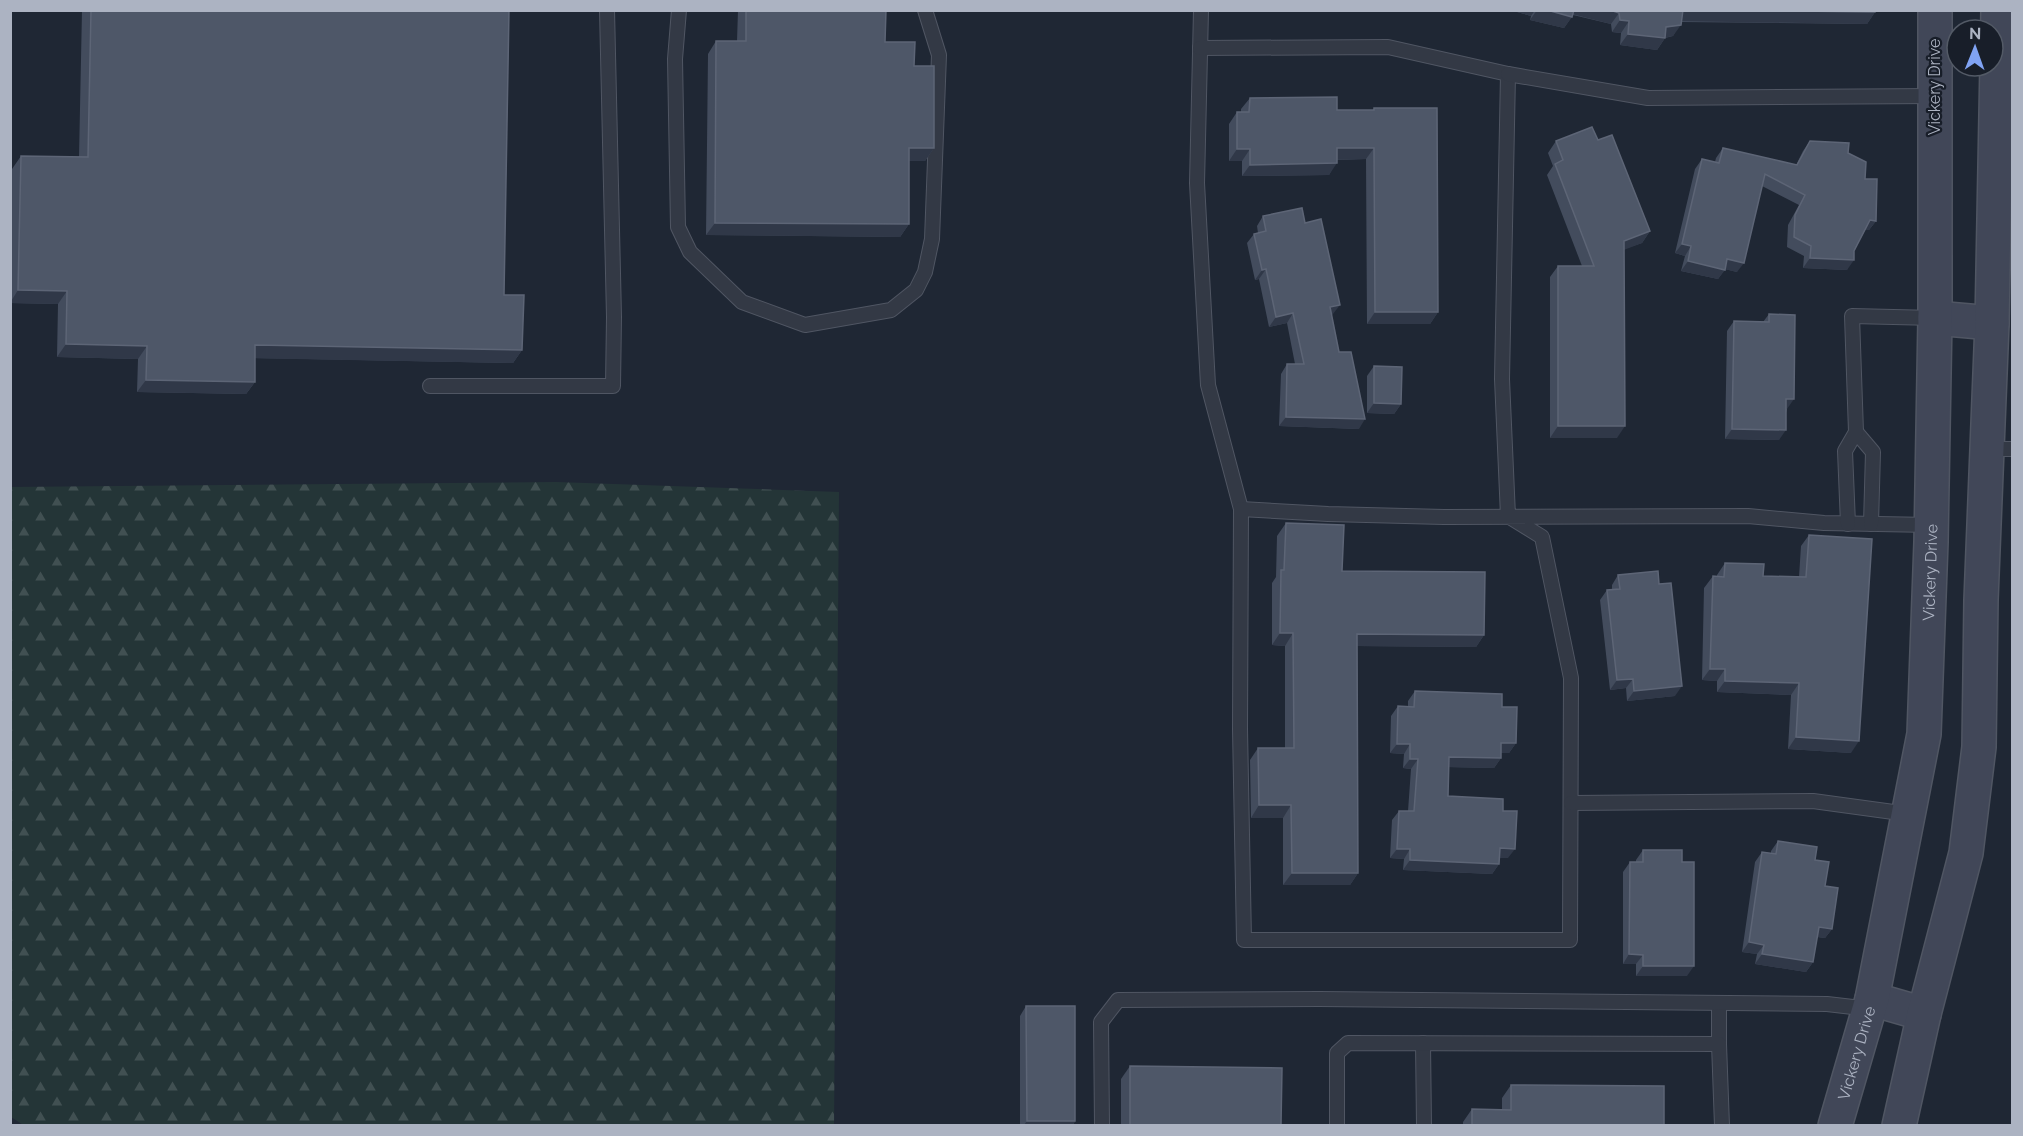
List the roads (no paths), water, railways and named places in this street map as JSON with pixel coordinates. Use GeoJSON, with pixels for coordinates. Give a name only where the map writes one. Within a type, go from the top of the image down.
{"type":"FeatureCollection","features":[{"type":"Feature","properties":{"kind":"main road","name":"Vickery Drive"},"geometry":{"type":"LineString","coordinates":[[1835,1125],[1871,1004],[1924,734],[1935,318],[1935,10]]}},
{"type":"Feature","properties":{"kind":"main road"},"geometry":{"type":"LineString","coordinates":[[1899,1125],[1924,1014],[1966,853],[1979,747],[1982,600],[2000,449],[1992,323],[2004,198],[1998,10]]}},
{"type":"Feature","properties":{"kind":"main road"},"geometry":{"type":"LineString","coordinates":[[1935,318],[1992,323]]}},
{"type":"Feature","properties":{"kind":"main road"},"geometry":{"type":"LineString","coordinates":[[1871,1004],[1924,1014]]}},
{"type":"Feature","properties":{"kind":"lane"},"geometry":{"type":"LineString","coordinates":[[430,386],[613,386],[614,306],[607,10]]}},
{"type":"Feature","properties":{"kind":"lane"},"geometry":{"type":"LineString","coordinates":[[679,10],[675,59],[678,226],[690,252],[742,303],[805,325],[891,310],[915,290],[925,272],[932,239],[939,55],[925,10]]}},
{"type":"Feature","properties":{"kind":"lane"},"geometry":{"type":"LineString","coordinates":[[1201,10],[1197,183],[1208,386],[1241,509],[1239,729],[1244,940],[1570,940],[1571,678],[1542,537],[1508,516]]}},
{"type":"Feature","properties":{"kind":"lane"},"geometry":{"type":"LineString","coordinates":[[1200,48],[1388,47],[1508,74],[1648,98],[1934,96]]}},
{"type":"Feature","properties":{"kind":"lane"},"geometry":{"type":"LineString","coordinates":[[1508,74],[1502,379],[1508,516]]}},
{"type":"Feature","properties":{"kind":"lane"},"geometry":{"type":"LineString","coordinates":[[1848,524],[1845,451],[1856,432],[1852,316],[1935,318]]}},
{"type":"Feature","properties":{"kind":"lane"},"geometry":{"type":"LineString","coordinates":[[1856,432],[1873,452],[1871,524]]}},
{"type":"Feature","properties":{"kind":"lane"},"geometry":{"type":"LineString","coordinates":[[1241,509],[1409,516],[1748,516],[1824,523],[1931,525]]}},
{"type":"Feature","properties":{"kind":"lane"},"geometry":{"type":"LineString","coordinates":[[1571,803],[1813,801],[1908,814]]}},
{"type":"Feature","properties":{"kind":"lane"},"geometry":{"type":"LineString","coordinates":[[1101,1125],[1101,1022],[1118,1000],[1319,999],[1871,1004]]}},
{"type":"Feature","properties":{"kind":"lane"},"geometry":{"type":"LineString","coordinates":[[1719,1003],[1722,1125]]}},
{"type":"Feature","properties":{"kind":"lane"},"geometry":{"type":"LineString","coordinates":[[1337,1125],[1337,1053],[1348,1043],[1719,1044]]}},
{"type":"Feature","properties":{"kind":"lane"},"geometry":{"type":"LineString","coordinates":[[1424,1043],[1424,1125]]}}]}
